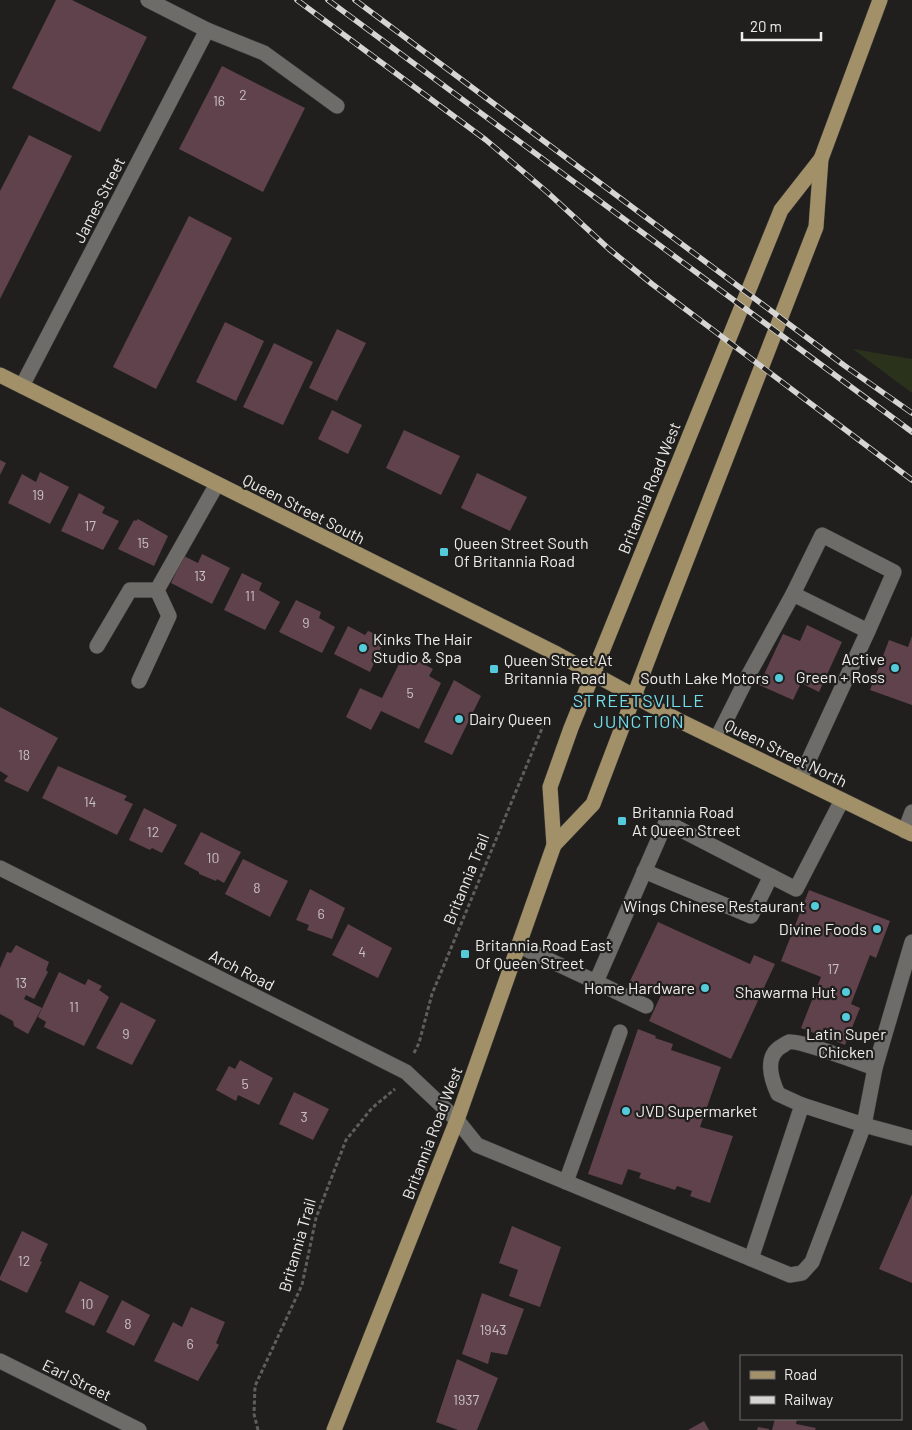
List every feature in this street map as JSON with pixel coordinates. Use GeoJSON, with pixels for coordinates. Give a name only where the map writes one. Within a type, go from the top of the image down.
{"type":"FeatureCollection","features":[{"type":"Feature","properties":{"kind":"main road","name":"Britannia Road West"},"geometry":{"type":"LineString","coordinates":[[554,845],[593,804],[816,227],[821,159],[880,0]]}},
{"type":"Feature","properties":{"kind":"main road","name":"Britannia Road West"},"geometry":{"type":"LineString","coordinates":[[334,1430],[457,1120],[554,845],[550,787],[570,728],[781,210],[821,159]]}},
{"type":"Feature","properties":{"kind":"main road","name":"Queen Street South"},"geometry":{"type":"LineString","coordinates":[[0,376],[593,673]]}},
{"type":"Feature","properties":{"kind":"main road","name":"Queen Street North"},"geometry":{"type":"LineString","coordinates":[[593,673],[717,738],[908,833]]}},
{"type":"Feature","properties":{"kind":"street"},"geometry":{"type":"LineString","coordinates":[[148,0],[207,30],[264,53],[337,106]]}},
{"type":"Feature","properties":{"kind":"street","name":"James Street"},"geometry":{"type":"LineString","coordinates":[[22,386],[207,30]]}},
{"type":"Feature","properties":{"kind":"street"},"geometry":{"type":"LineString","coordinates":[[157,590],[217,484]]}},
{"type":"Feature","properties":{"kind":"street"},"geometry":{"type":"LineString","coordinates":[[717,738],[822,535],[894,572],[800,779]]}},
{"type":"Feature","properties":{"kind":"street"},"geometry":{"type":"LineString","coordinates":[[97,646],[130,590],[157,590]]}},
{"type":"Feature","properties":{"kind":"street"},"geometry":{"type":"LineString","coordinates":[[139,681],[169,616],[157,590]]}},
{"type":"Feature","properties":{"kind":"street"},"geometry":{"type":"LineString","coordinates":[[793,594],[868,631]]}},
{"type":"Feature","properties":{"kind":"street"},"geometry":{"type":"LineString","coordinates":[[596,982],[666,822],[796,889],[842,800]]}},
{"type":"Feature","properties":{"kind":"street"},"geometry":{"type":"LineString","coordinates":[[908,833],[912,812]]}},
{"type":"Feature","properties":{"kind":"street","name":"Arch Road"},"geometry":{"type":"LineString","coordinates":[[0,868],[406,1072],[457,1120],[477,1145],[790,1275],[802,1273],[812,1262],[864,1125],[875,1068],[912,942]]}},
{"type":"Feature","properties":{"kind":"street"},"geometry":{"type":"LineString","coordinates":[[644,871],[751,916],[771,876]]}},
{"type":"Feature","properties":{"kind":"street"},"geometry":{"type":"LineString","coordinates":[[519,946],[646,1006]]}},
{"type":"Feature","properties":{"kind":"street"},"geometry":{"type":"LineString","coordinates":[[566,1182],[620,1032]]}},
{"type":"Feature","properties":{"kind":"street"},"geometry":{"type":"LineString","coordinates":[[875,1068],[789,1042],[776,1049],[770,1064],[772,1082],[778,1094],[802,1105],[912,1138]]}},
{"type":"Feature","properties":{"kind":"street"},"geometry":{"type":"LineString","coordinates":[[751,1259],[802,1105]]}},
{"type":"Feature","properties":{"kind":"street","name":"Earl Street"},"geometry":{"type":"LineString","coordinates":[[0,1361],[139,1430]]}},
{"type":"Feature","properties":{"kind":"path","name":"Britannia Trail"},"geometry":{"type":"LineString","coordinates":[[419,1043],[432,994],[543,726]]}},
{"type":"Feature","properties":{"kind":"path","name":"Britannia Trail"},"geometry":{"type":"LineString","coordinates":[[258,1430],[254,1414],[255,1386],[302,1285],[316,1218],[346,1140],[372,1108],[400,1084]]}},
{"type":"Feature","properties":{"kind":"green space"},"geometry":{"type":"Polygon","coordinates":[[[853,349],[912,359],[912,393],[853,349]]]}},
{"type":"Feature","properties":{"kind":"building"},"geometry":{"type":"Polygon","coordinates":[[[56,0],[72,0],[147,37],[100,132],[12,88],[56,0]]]}},
{"type":"Feature","properties":{"kind":"building"},"geometry":{"type":"Polygon","coordinates":[[[222,66],[305,108],[263,192],[179,149],[222,66]]]}},
{"type":"Feature","properties":{"kind":"building"},"geometry":{"type":"Polygon","coordinates":[[[29,135],[72,156],[0,299],[0,191],[29,135]]]}},
{"type":"Feature","properties":{"kind":"building"},"geometry":{"type":"Polygon","coordinates":[[[189,216],[232,238],[156,389],[113,367],[189,216]]]}},
{"type":"Feature","properties":{"kind":"building"},"geometry":{"type":"Polygon","coordinates":[[[225,322],[264,341],[236,401],[196,382],[225,322]]]}},
{"type":"Feature","properties":{"kind":"building"},"geometry":{"type":"Polygon","coordinates":[[[337,329],[366,343],[337,401],[309,388],[337,329]]]}},
{"type":"Feature","properties":{"kind":"building"},"geometry":{"type":"Polygon","coordinates":[[[274,343],[313,362],[283,425],[243,407],[274,343]]]}},
{"type":"Feature","properties":{"kind":"building"},"geometry":{"type":"Polygon","coordinates":[[[332,410],[362,425],[348,454],[318,439],[332,410]]]}},
{"type":"Feature","properties":{"kind":"building"},"geometry":{"type":"Polygon","coordinates":[[[404,430],[460,456],[441,495],[386,468],[404,430]]]}},
{"type":"Feature","properties":{"kind":"building"},"geometry":{"type":"Polygon","coordinates":[[[0,460],[6,463],[0,475],[0,460]]]}},
{"type":"Feature","properties":{"kind":"building"},"geometry":{"type":"Polygon","coordinates":[[[40,472],[69,487],[50,524],[8,503],[22,474],[36,482],[40,472]]]}},
{"type":"Feature","properties":{"kind":"building"},"geometry":{"type":"Polygon","coordinates":[[[477,473],[527,497],[510,531],[461,508],[477,473]]]}},
{"type":"Feature","properties":{"kind":"building"},"geometry":{"type":"Polygon","coordinates":[[[79,493],[105,507],[102,513],[119,521],[103,550],[61,531],[79,493]]]}},
{"type":"Feature","properties":{"kind":"building"},"geometry":{"type":"Polygon","coordinates":[[[138,519],[168,536],[154,566],[118,549],[134,520],[138,519]]]}},
{"type":"Feature","properties":{"kind":"building"},"geometry":{"type":"Polygon","coordinates":[[[202,554],[230,568],[212,604],[171,583],[184,556],[198,563],[202,554]]]}},
{"type":"Feature","properties":{"kind":"building"},"geometry":{"type":"Polygon","coordinates":[[[242,573],[262,583],[259,590],[280,602],[265,630],[224,610],[242,573]]]}},
{"type":"Feature","properties":{"kind":"building"},"geometry":{"type":"Polygon","coordinates":[[[296,600],[321,612],[319,618],[335,627],[322,653],[279,632],[296,600]]]}},
{"type":"Feature","properties":{"kind":"building"},"geometry":{"type":"Polygon","coordinates":[[[807,625],[842,642],[819,692],[801,683],[793,700],[759,685],[783,634],[800,641],[807,625]]]}},
{"type":"Feature","properties":{"kind":"building"},"geometry":{"type":"Polygon","coordinates":[[[348,626],[365,635],[368,631],[371,632],[375,635],[374,638],[383,643],[370,672],[334,654],[348,626]]]}},
{"type":"Feature","properties":{"kind":"building","name":"Active Green + Ross"},"geometry":{"type":"Polygon","coordinates":[[[912,636],[912,705],[870,690],[889,640],[908,647],[912,636]]]}},
{"type":"Feature","properties":{"kind":"building"},"geometry":{"type":"Polygon","coordinates":[[[404,654],[433,669],[429,676],[441,683],[419,729],[381,711],[371,730],[346,717],[360,688],[382,698],[404,654]]]}},
{"type":"Feature","properties":{"kind":"building"},"geometry":{"type":"Polygon","coordinates":[[[454,680],[481,696],[452,755],[424,742],[454,680]]]}},
{"type":"Feature","properties":{"kind":"building"},"geometry":{"type":"Polygon","coordinates":[[[0,707],[58,738],[28,792],[4,781],[8,776],[0,771],[0,707]]]}},
{"type":"Feature","properties":{"kind":"building"},"geometry":{"type":"Polygon","coordinates":[[[58,766],[127,796],[124,800],[133,804],[117,835],[42,798],[58,766]]]}},
{"type":"Feature","properties":{"kind":"building"},"geometry":{"type":"Polygon","coordinates":[[[144,808],[177,825],[162,853],[152,848],[150,850],[129,840],[144,808]]]}},
{"type":"Feature","properties":{"kind":"building"},"geometry":{"type":"Polygon","coordinates":[[[201,832],[241,852],[224,883],[199,874],[199,872],[184,864],[201,832]]]}},
{"type":"Feature","properties":{"kind":"building"},"geometry":{"type":"Polygon","coordinates":[[[243,859],[288,881],[270,917],[225,894],[243,859]]]}},
{"type":"Feature","properties":{"kind":"building"},"geometry":{"type":"Polygon","coordinates":[[[310,889],[345,908],[332,939],[307,930],[309,925],[296,920],[310,889]]]}},
{"type":"Feature","properties":{"kind":"building"},"geometry":{"type":"Polygon","coordinates":[[[809,890],[890,921],[876,958],[870,955],[851,1004],[860,1008],[845,1045],[801,1028],[821,977],[781,961],[809,890]]]}},
{"type":"Feature","properties":{"kind":"building","name":"Home Hardware"},"geometry":{"type":"Polygon","coordinates":[[[658,922],[750,964],[754,955],[775,964],[731,1059],[649,1021],[661,995],[630,981],[658,922]]]}},
{"type":"Feature","properties":{"kind":"building"},"geometry":{"type":"Polygon","coordinates":[[[348,924],[392,948],[378,978],[332,955],[348,924]]]}},
{"type":"Feature","properties":{"kind":"building"},"geometry":{"type":"Polygon","coordinates":[[[16,945],[49,962],[46,970],[48,972],[34,999],[26,995],[24,999],[42,1008],[28,1034],[14,1026],[13,1021],[0,1014],[0,968],[7,952],[11,953],[16,945]]]}},
{"type":"Feature","properties":{"kind":"building"},"geometry":{"type":"Polygon","coordinates":[[[59,972],[85,985],[88,979],[102,986],[99,990],[109,997],[84,1046],[44,1027],[46,1022],[38,1017],[59,972]]]}},
{"type":"Feature","properties":{"kind":"building"},"geometry":{"type":"Polygon","coordinates":[[[121,1002],[156,1020],[132,1065],[96,1048],[121,1002]]]}},
{"type":"Feature","properties":{"kind":"building"},"geometry":{"type":"Polygon","coordinates":[[[638,1029],[656,1036],[655,1038],[673,1044],[671,1050],[721,1067],[700,1127],[733,1136],[710,1203],[690,1196],[692,1191],[677,1186],[675,1190],[639,1178],[641,1173],[628,1169],[622,1185],[588,1174],[638,1029]]]}},
{"type":"Feature","properties":{"kind":"building"},"geometry":{"type":"Polygon","coordinates":[[[240,1060],[273,1078],[259,1105],[238,1095],[236,1101],[216,1090],[229,1066],[235,1069],[240,1060]]]}},
{"type":"Feature","properties":{"kind":"building"},"geometry":{"type":"Polygon","coordinates":[[[294,1092],[329,1109],[313,1140],[279,1124],[294,1092]]]}},
{"type":"Feature","properties":{"kind":"building"},"geometry":{"type":"Polygon","coordinates":[[[912,1194],[912,1283],[879,1269],[912,1194]]]}},
{"type":"Feature","properties":{"kind":"building"},"geometry":{"type":"Polygon","coordinates":[[[512,1226],[561,1247],[540,1307],[509,1296],[518,1270],[499,1263],[512,1226]]]}},
{"type":"Feature","properties":{"kind":"building"},"geometry":{"type":"Polygon","coordinates":[[[22,1231],[48,1244],[40,1261],[42,1262],[27,1293],[0,1280],[22,1231]]]}},
{"type":"Feature","properties":{"kind":"building"},"geometry":{"type":"Polygon","coordinates":[[[80,1281],[109,1296],[94,1326],[65,1312],[80,1281]]]}},
{"type":"Feature","properties":{"kind":"building"},"geometry":{"type":"Polygon","coordinates":[[[482,1293],[524,1309],[507,1355],[491,1352],[488,1364],[462,1354],[482,1293]]]}},
{"type":"Feature","properties":{"kind":"building"},"geometry":{"type":"Polygon","coordinates":[[[122,1300],[150,1315],[134,1346],[106,1332],[122,1300]]]}},
{"type":"Feature","properties":{"kind":"building"},"geometry":{"type":"Polygon","coordinates":[[[191,1307],[225,1322],[216,1343],[219,1345],[198,1381],[154,1361],[173,1322],[182,1327],[191,1307]]]}},
{"type":"Feature","properties":{"kind":"building"},"geometry":{"type":"Polygon","coordinates":[[[457,1359],[498,1378],[477,1430],[458,1430],[436,1422],[457,1359]]]}},
{"type":"Feature","properties":{"kind":"building"},"geometry":{"type":"Polygon","coordinates":[[[775,1420],[797,1420],[796,1424],[816,1428],[815,1430],[772,1430],[775,1420]]]}},
{"type":"Feature","properties":{"kind":"building"},"geometry":{"type":"Polygon","coordinates":[[[704,1421],[709,1430],[688,1430],[704,1421]]]}},
{"type":"Feature","properties":{"kind":"building"},"geometry":{"type":"Polygon","coordinates":[[[758,1427],[769,1429],[769,1430],[757,1430],[758,1427]]]}},
{"type":"Feature","properties":{"kind":"railway"},"geometry":{"type":"LineString","coordinates":[[297,0],[486,140],[547,192],[609,249],[652,284],[912,480]]}},
{"type":"Feature","properties":{"kind":"railway"},"geometry":{"type":"LineString","coordinates":[[328,0],[912,432]]}},
{"type":"Feature","properties":{"kind":"railway"},"geometry":{"type":"LineString","coordinates":[[355,0],[845,366],[912,413]]}},
{"type":"Feature","properties":{"kind":"place","name":"Queen Street South Of Britannia Road"},"geometry":{"type":"Point","coordinates":[444,552]}},
{"type":"Feature","properties":{"kind":"place","name":"Kinks The Hair Studio & Spa"},"geometry":{"type":"Point","coordinates":[363,648]}},
{"type":"Feature","properties":{"kind":"place","name":"Active Green + Ross"},"geometry":{"type":"Point","coordinates":[895,668]}},
{"type":"Feature","properties":{"kind":"place","name":"Queen Street At Britannia Road"},"geometry":{"type":"Point","coordinates":[494,669]}},
{"type":"Feature","properties":{"kind":"place","name":"South Lake Motors"},"geometry":{"type":"Point","coordinates":[779,678]}},
{"type":"Feature","properties":{"kind":"place","name":"Dairy Queen"},"geometry":{"type":"Point","coordinates":[459,719]}},
{"type":"Feature","properties":{"kind":"place","name":"Britannia Road At Queen Street"},"geometry":{"type":"Point","coordinates":[622,821]}},
{"type":"Feature","properties":{"kind":"place","name":"Wings Chinese Restaurant"},"geometry":{"type":"Point","coordinates":[815,906]}},
{"type":"Feature","properties":{"kind":"place","name":"Divine Foods"},"geometry":{"type":"Point","coordinates":[877,929]}},
{"type":"Feature","properties":{"kind":"place","name":"Britannia Road East Of Queen Street"},"geometry":{"type":"Point","coordinates":[465,954]}},
{"type":"Feature","properties":{"kind":"place","name":"Home Hardware"},"geometry":{"type":"Point","coordinates":[705,988]}},
{"type":"Feature","properties":{"kind":"place","name":"Shawarma Hut"},"geometry":{"type":"Point","coordinates":[846,992]}},
{"type":"Feature","properties":{"kind":"place","name":"Latin Super Chicken"},"geometry":{"type":"Point","coordinates":[846,1017]}},
{"type":"Feature","properties":{"kind":"place","name":"JVD Supermarket"},"geometry":{"type":"Point","coordinates":[626,1111]}},
{"type":"Feature","properties":{"kind":"district","name":"STREETSVILLE JUNCTION"},"geometry":{"type":"Point","coordinates":[639,711]}}]}
